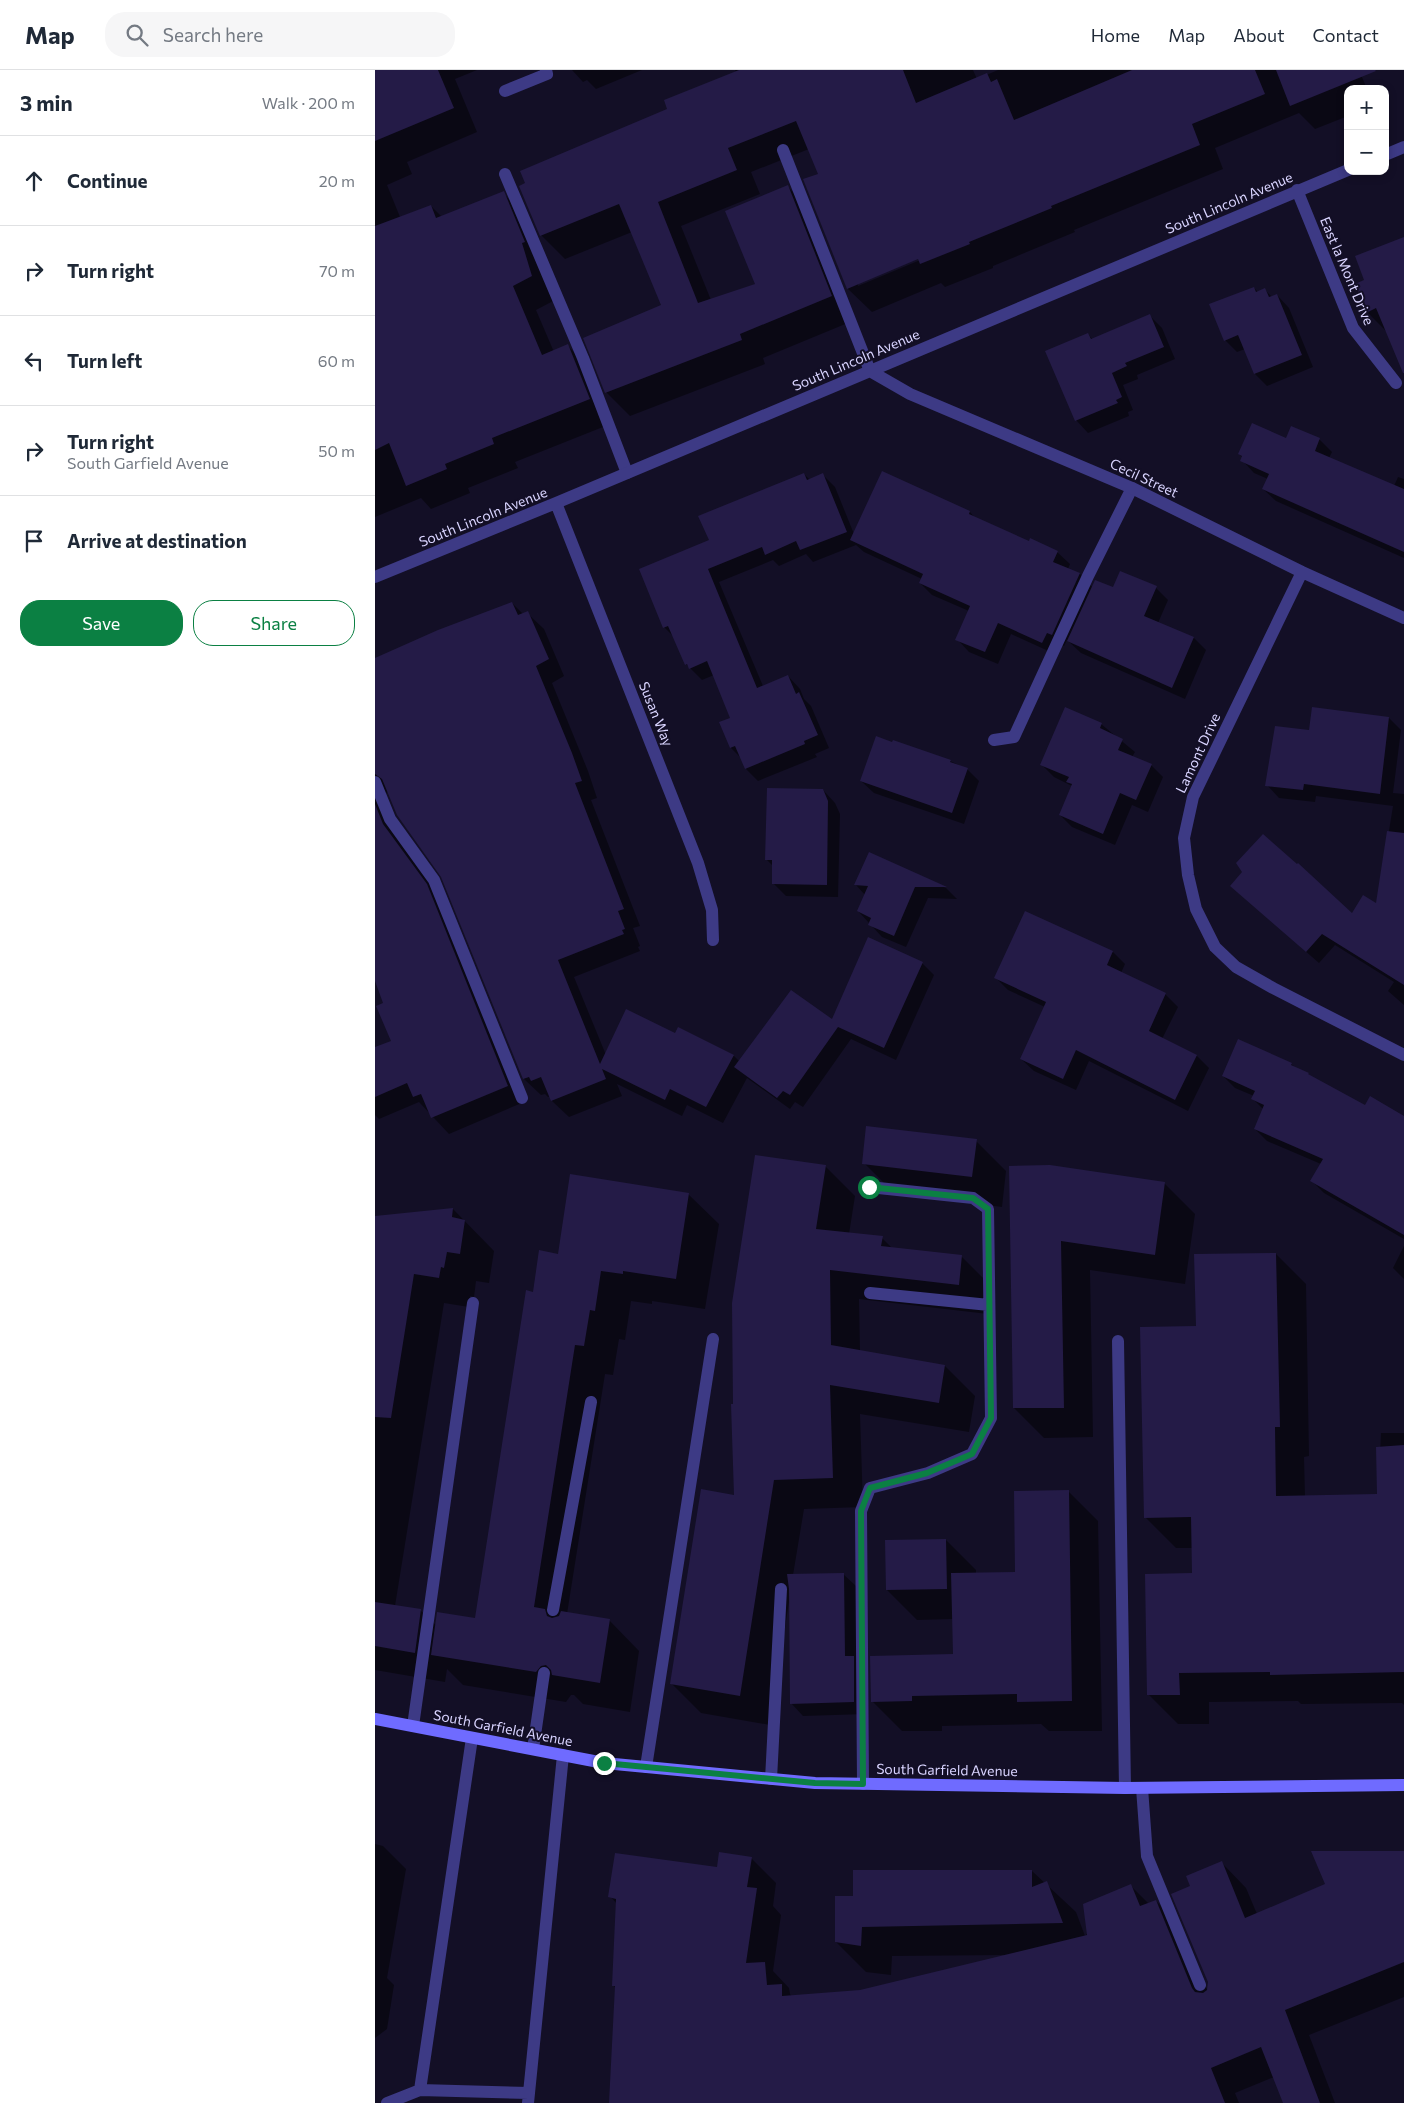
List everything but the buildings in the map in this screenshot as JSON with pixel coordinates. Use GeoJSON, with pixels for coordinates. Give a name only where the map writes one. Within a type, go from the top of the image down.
{"type":"FeatureCollection","features":[{"type":"Feature","properties":{"kind":"main road","name":"South Garfield Avenue"},"geometry":{"type":"LineString","coordinates":[[375,1719],[604,1763],[815,1783],[1125,1788],[1404,1785]]}},
{"type":"Feature","properties":{"kind":"street"},"geometry":{"type":"LineString","coordinates":[[505,91],[547,74],[545,70]]}},
{"type":"Feature","properties":{"kind":"street"},"geometry":{"type":"LineString","coordinates":[[1389,153],[1404,147]]}},
{"type":"Feature","properties":{"kind":"street"},"geometry":{"type":"LineString","coordinates":[[783,150],[870,371]]}},
{"type":"Feature","properties":{"kind":"street","name":"South Lincoln Avenue"},"geometry":{"type":"LineString","coordinates":[[375,576],[556,503],[1344,172]]}},
{"type":"Feature","properties":{"kind":"street"},"geometry":{"type":"LineString","coordinates":[[505,174],[583,358],[627,473]]}},
{"type":"Feature","properties":{"kind":"street","name":"East la Mont Drive"},"geometry":{"type":"LineString","coordinates":[[1297,190],[1353,328],[1396,383]]}},
{"type":"Feature","properties":{"kind":"street","name":"Cecil Street"},"geometry":{"type":"LineString","coordinates":[[870,371],[919,398],[1132,488],[1302,572],[1404,618]]}},
{"type":"Feature","properties":{"kind":"street"},"geometry":{"type":"LineString","coordinates":[[993,740],[1014,737],[1088,576],[1132,488]]}},
{"type":"Feature","properties":{"kind":"street","name":"Susan Way"},"geometry":{"type":"LineString","coordinates":[[556,503],[698,863],[712,910],[713,940]]}},
{"type":"Feature","properties":{"kind":"street","name":"Lamont Drive"},"geometry":{"type":"LineString","coordinates":[[1302,572],[1193,797],[1183,838],[1187,875],[1196,908],[1215,946],[1236,967],[1404,1055]]}},
{"type":"Feature","properties":{"kind":"street"},"geometry":{"type":"LineString","coordinates":[[375,782],[390,819],[434,880],[522,1098]]}},
{"type":"Feature","properties":{"kind":"street"},"geometry":{"type":"LineString","coordinates":[[863,1784],[861,1511],[870,1488],[927,1473],[972,1454],[991,1418],[988,1209],[973,1198],[869,1187]]}},
{"type":"Feature","properties":{"kind":"street"},"geometry":{"type":"LineString","coordinates":[[870,1293],[989,1305]]}},
{"type":"Feature","properties":{"kind":"street"},"geometry":{"type":"LineString","coordinates":[[413,1726],[473,1303]]}},
{"type":"Feature","properties":{"kind":"street"},"geometry":{"type":"LineString","coordinates":[[646,1767],[713,1339]]}},
{"type":"Feature","properties":{"kind":"street"},"geometry":{"type":"LineString","coordinates":[[1118,1341],[1125,1788]]}},
{"type":"Feature","properties":{"kind":"street"},"geometry":{"type":"LineString","coordinates":[[553,1610],[591,1402]]}},
{"type":"Feature","properties":{"kind":"street"},"geometry":{"type":"LineString","coordinates":[[771,1779],[781,1589]]}},
{"type":"Feature","properties":{"kind":"street"},"geometry":{"type":"LineString","coordinates":[[533,1749],[544,1673]]}},
{"type":"Feature","properties":{"kind":"street"},"geometry":{"type":"LineString","coordinates":[[420,2090],[472,1738]]}},
{"type":"Feature","properties":{"kind":"street"},"geometry":{"type":"LineString","coordinates":[[387,2103],[420,2090],[529,2098],[563,1755]]}},
{"type":"Feature","properties":{"kind":"street"},"geometry":{"type":"LineString","coordinates":[[1142,1788],[1147,1856],[1200,1985]]}},
{"type":"Feature","properties":{"kind":"route"},"geometry":{"type":"LineString","coordinates":[[604,1763],[815,1783],[863,1784],[861,1511],[870,1488],[927,1473],[972,1454],[991,1418],[988,1209],[973,1198],[869,1187]]}}]}
